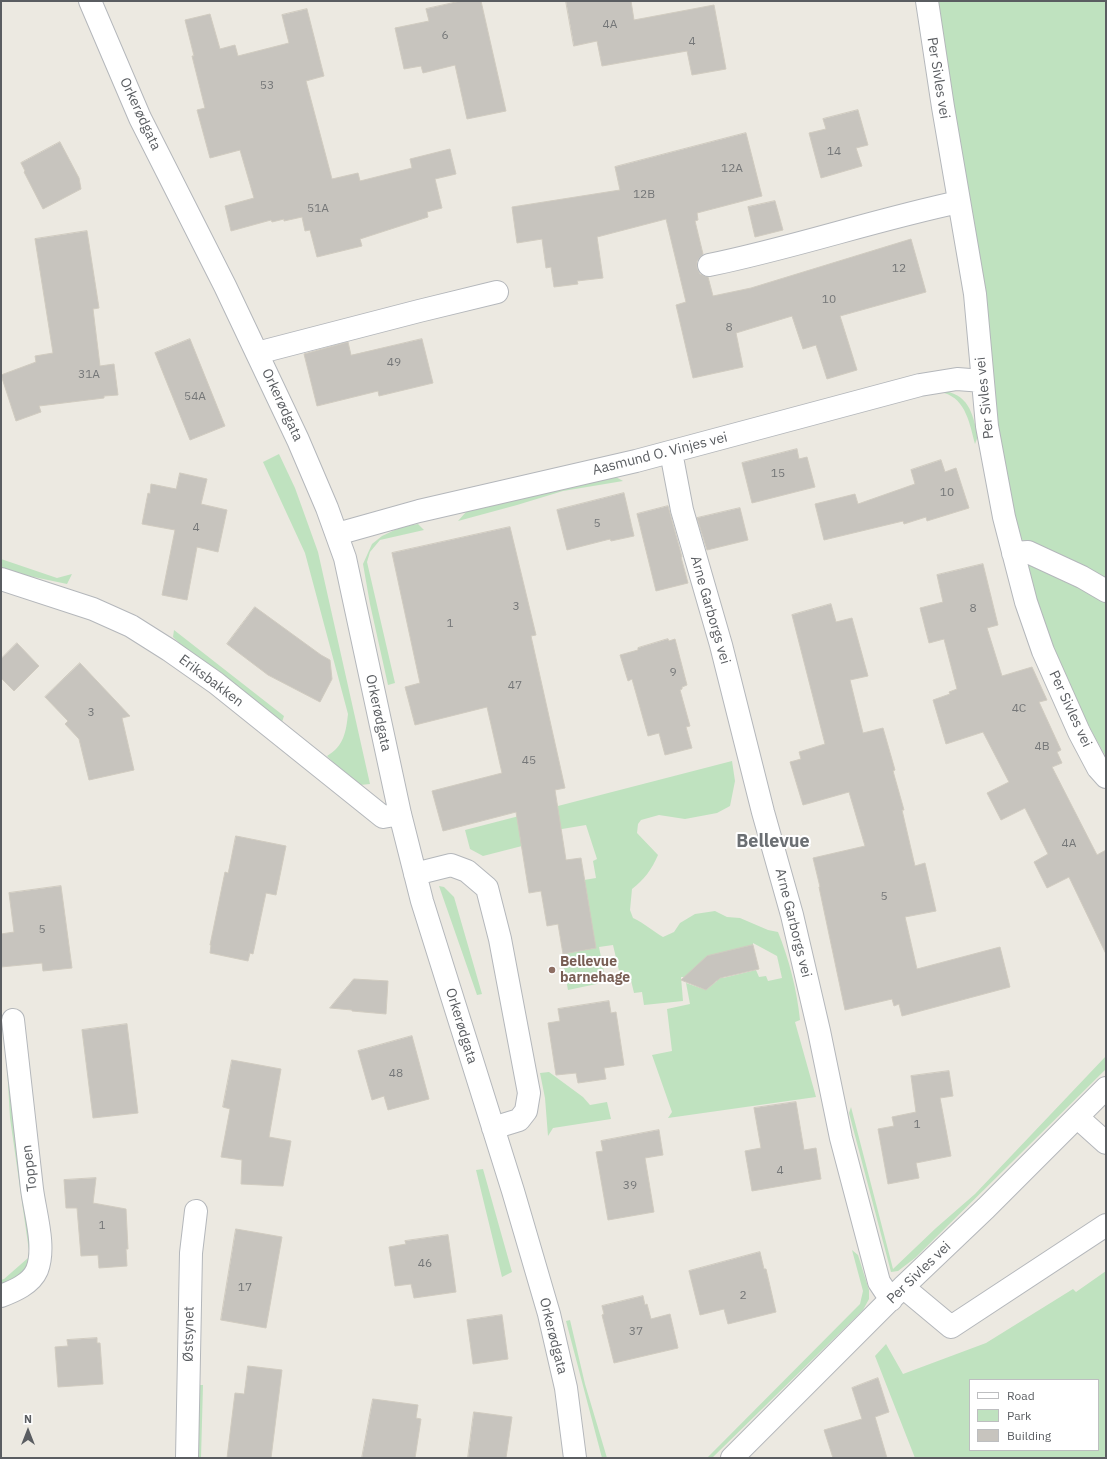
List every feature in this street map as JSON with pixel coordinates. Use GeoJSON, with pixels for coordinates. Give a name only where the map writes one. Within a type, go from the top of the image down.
{"type":"FeatureCollection","features":[{"type":"Feature","properties":{"kind":"street","name":"Orkerødgata"},"geometry":{"type":"LineString","coordinates":[[90,1],[140,118],[257,352],[298,440],[337,534],[345,558],[400,814],[415,874],[438,954],[493,1128],[549,1314],[566,1388],[575,1458]]}},
{"type":"Feature","properties":{"kind":"street","name":"Per Sivles vei"},"geometry":{"type":"LineString","coordinates":[[927,1],[975,294],[987,426],[1004,517],[1026,602],[1043,651],[1080,732],[1098,768],[1106,778]]}},
{"type":"Feature","properties":{"kind":"street"},"geometry":{"type":"LineString","coordinates":[[708,265],[749,257],[926,209],[959,202]]}},
{"type":"Feature","properties":{"kind":"street"},"geometry":{"type":"LineString","coordinates":[[257,352],[412,312],[497,292]]}},
{"type":"Feature","properties":{"kind":"street","name":"Aasmund O. Vinjes vei"},"geometry":{"type":"LineString","coordinates":[[337,534],[419,511],[671,452],[920,385],[957,379],[983,381]]}},
{"type":"Feature","properties":{"kind":"street","name":"Arne Garborgs vei"},"geometry":{"type":"LineString","coordinates":[[671,452],[682,510],[721,645],[761,805],[792,915],[842,1138],[879,1282],[951,1327],[1106,1225]]}},
{"type":"Feature","properties":{"kind":"street"},"geometry":{"type":"LineString","coordinates":[[1013,553],[1028,552],[1082,577],[1106,591]]}},
{"type":"Feature","properties":{"kind":"street","name":"Eriksbakken"},"geometry":{"type":"LineString","coordinates":[[1,579],[93,609],[131,626],[169,650],[216,683],[383,816],[400,814]]}},
{"type":"Feature","properties":{"kind":"street"},"geometry":{"type":"LineString","coordinates":[[415,874],[451,865],[467,871],[487,888],[500,939],[529,1093],[526,1111],[519,1120],[493,1128]]}},
{"type":"Feature","properties":{"kind":"street","name":"Toppen"},"geometry":{"type":"LineString","coordinates":[[1,1296],[16,1290],[32,1278],[36,1270],[40,1246],[13,1020]]}},
{"type":"Feature","properties":{"kind":"street","name":"Per Sivles vei"},"geometry":{"type":"LineString","coordinates":[[732,1458],[1106,1088]]}},
{"type":"Feature","properties":{"kind":"street"},"geometry":{"type":"LineString","coordinates":[[1077,1117],[1106,1143]]}},
{"type":"Feature","properties":{"kind":"street","name":"Østsynet"},"geometry":{"type":"LineString","coordinates":[[187,1458],[191,1253],[196,1211]]}},
{"type":"Feature","properties":{"kind":"green space"},"geometry":{"type":"Polygon","coordinates":[[[935,1],[1106,1],[1106,583],[1032,547],[1020,538],[998,443],[935,1]]]}},
{"type":"Feature","properties":{"kind":"green space"},"geometry":{"type":"Polygon","coordinates":[[[940,390],[950,392],[957,396],[968,406],[974,419],[978,436],[975,444],[969,421],[962,407],[957,401],[944,393],[931,393],[940,390]]]}},
{"type":"Feature","properties":{"kind":"green space"},"geometry":{"type":"Polygon","coordinates":[[[279,454],[295,488],[318,552],[370,784],[360,785],[347,777],[327,756],[341,743],[345,733],[348,714],[305,553],[263,462],[279,454]]]}},
{"type":"Feature","properties":{"kind":"green space"},"geometry":{"type":"Polygon","coordinates":[[[616,477],[623,481],[563,491],[458,521],[466,512],[501,502],[616,477]]]}},
{"type":"Feature","properties":{"kind":"green space"},"geometry":{"type":"Polygon","coordinates":[[[418,524],[424,530],[380,540],[370,552],[367,562],[395,683],[388,685],[370,604],[363,564],[372,544],[382,536],[401,527],[418,524]]]}},
{"type":"Feature","properties":{"kind":"green space"},"geometry":{"type":"Polygon","coordinates":[[[1,559],[57,578],[72,574],[67,584],[10,572],[1,569],[1,559]]]}},
{"type":"Feature","properties":{"kind":"green space"},"geometry":{"type":"Polygon","coordinates":[[[1028,560],[1106,596],[1106,757],[1076,703],[1056,661],[1024,568],[1028,560]]]}},
{"type":"Feature","properties":{"kind":"green space"},"geometry":{"type":"Polygon","coordinates":[[[174,630],[284,716],[282,722],[251,700],[179,643],[173,637],[174,630]]]}},
{"type":"Feature","properties":{"kind":"green space"},"geometry":{"type":"Polygon","coordinates":[[[732,761],[735,781],[730,806],[717,813],[685,819],[659,815],[641,820],[638,824],[637,833],[658,855],[647,874],[632,889],[630,910],[633,918],[663,937],[674,932],[680,923],[695,914],[715,911],[727,917],[740,918],[768,930],[778,932],[786,953],[795,986],[800,1020],[795,1022],[816,1097],[668,1118],[672,1112],[652,1055],[672,1051],[667,1009],[690,1004],[686,983],[706,990],[717,981],[715,967],[691,977],[681,977],[683,1001],[644,1005],[642,992],[634,993],[629,972],[620,975],[613,945],[599,947],[606,982],[568,990],[561,954],[595,948],[584,880],[596,878],[593,861],[597,859],[586,825],[520,836],[522,846],[483,856],[470,849],[465,830],[732,761]],[[753,943],[753,945],[721,973],[723,978],[756,970],[759,977],[766,976],[768,981],[782,978],[777,956],[753,943]]]}},
{"type":"Feature","properties":{"kind":"green space"},"geometry":{"type":"Polygon","coordinates":[[[439,886],[444,887],[454,897],[482,994],[477,995],[439,886]]]}},
{"type":"Feature","properties":{"kind":"green space"},"geometry":{"type":"Polygon","coordinates":[[[1106,1056],[1106,1069],[915,1258],[898,1271],[891,1272],[849,1113],[851,1107],[893,1269],[936,1228],[975,1194],[1106,1056]]]}},
{"type":"Feature","properties":{"kind":"green space"},"geometry":{"type":"Polygon","coordinates":[[[7,1067],[21,1170],[34,1244],[28,1267],[20,1277],[1,1286],[1,1280],[28,1258],[29,1251],[10,1118],[7,1067]]]}},
{"type":"Feature","properties":{"kind":"green space"},"geometry":{"type":"Polygon","coordinates":[[[549,1072],[583,1097],[590,1105],[607,1102],[611,1119],[553,1128],[548,1136],[545,1098],[540,1073],[549,1072]]]}},
{"type":"Feature","properties":{"kind":"green space"},"geometry":{"type":"Polygon","coordinates":[[[483,1169],[512,1272],[502,1277],[476,1170],[483,1169]]]}},
{"type":"Feature","properties":{"kind":"green space"},"geometry":{"type":"Polygon","coordinates":[[[852,1250],[858,1255],[869,1290],[869,1299],[863,1310],[712,1458],[707,1458],[860,1304],[863,1291],[852,1250]]]}},
{"type":"Feature","properties":{"kind":"green space"},"geometry":{"type":"Polygon","coordinates":[[[1106,1271],[1106,1458],[915,1458],[875,1356],[886,1344],[903,1374],[986,1343],[1073,1289],[1076,1292],[1106,1271]]]}},
{"type":"Feature","properties":{"kind":"green space"},"geometry":{"type":"Polygon","coordinates":[[[570,1320],[585,1384],[607,1458],[602,1458],[566,1321],[570,1320]]]}},
{"type":"Feature","properties":{"kind":"green space"},"geometry":{"type":"Polygon","coordinates":[[[197,1385],[203,1385],[201,1458],[195,1458],[197,1385]]]}},
{"type":"Feature","properties":{"kind":"building"},"geometry":{"type":"Polygon","coordinates":[[[461,1],[481,1],[506,111],[467,119],[455,65],[423,73],[421,66],[404,69],[395,28],[429,21],[426,9],[461,1]]]}},
{"type":"Feature","properties":{"kind":"building"},"geometry":{"type":"Polygon","coordinates":[[[566,1],[631,1],[634,20],[714,5],[726,69],[692,75],[687,51],[602,66],[597,41],[574,46],[566,1]]]}},
{"type":"Feature","properties":{"kind":"building"},"geometry":{"type":"Polygon","coordinates":[[[307,9],[324,76],[306,81],[332,179],[358,173],[360,181],[412,168],[410,159],[450,149],[456,174],[435,179],[442,208],[427,212],[428,217],[360,239],[362,246],[317,257],[310,230],[305,231],[302,217],[284,221],[284,219],[272,222],[271,220],[231,231],[225,206],[254,198],[240,150],[210,158],[197,110],[205,108],[185,20],[210,14],[220,49],[235,45],[238,56],[289,43],[282,15],[307,9]]]}},
{"type":"Feature","properties":{"kind":"building"},"geometry":{"type":"Polygon","coordinates":[[[858,110],[868,145],[856,148],[862,166],[821,178],[809,133],[826,129],[823,119],[858,110]]]}},
{"type":"Feature","properties":{"kind":"building"},"geometry":{"type":"Polygon","coordinates":[[[746,133],[762,196],[697,213],[698,220],[695,221],[703,254],[697,261],[697,268],[700,274],[708,277],[713,296],[751,288],[911,239],[926,292],[840,316],[857,370],[827,379],[816,345],[803,349],[792,316],[736,333],[743,367],[693,378],[676,305],[686,302],[666,219],[597,237],[603,278],[577,281],[578,284],[554,287],[551,267],[546,268],[542,239],[517,243],[512,207],[620,190],[615,167],[746,133]]]}},
{"type":"Feature","properties":{"kind":"building"},"geometry":{"type":"Polygon","coordinates":[[[60,142],[79,178],[81,189],[43,209],[21,163],[60,142]]]}},
{"type":"Feature","properties":{"kind":"building"},"geometry":{"type":"Polygon","coordinates":[[[775,201],[783,230],[755,237],[748,207],[775,201]]]}},
{"type":"Feature","properties":{"kind":"building"},"geometry":{"type":"Polygon","coordinates":[[[87,231],[99,308],[93,309],[100,366],[114,364],[118,395],[39,406],[41,412],[16,421],[1,375],[36,362],[35,356],[53,353],[35,239],[87,231]]]}},
{"type":"Feature","properties":{"kind":"building"},"geometry":{"type":"Polygon","coordinates":[[[190,339],[225,426],[190,440],[155,353],[190,339]]]}},
{"type":"Feature","properties":{"kind":"building"},"geometry":{"type":"Polygon","coordinates":[[[422,339],[433,383],[379,396],[378,391],[317,406],[304,354],[348,342],[351,355],[422,339]]]}},
{"type":"Feature","properties":{"kind":"building"},"geometry":{"type":"Polygon","coordinates":[[[797,449],[799,459],[807,457],[815,487],[752,503],[742,463],[797,449]]]}},
{"type":"Feature","properties":{"kind":"building"},"geometry":{"type":"Polygon","coordinates":[[[941,460],[945,472],[956,468],[969,508],[927,521],[926,517],[904,524],[903,521],[824,540],[815,504],[855,494],[858,504],[915,484],[911,470],[941,460]]]}},
{"type":"Feature","properties":{"kind":"building"},"geometry":{"type":"Polygon","coordinates":[[[180,473],[207,479],[201,504],[227,510],[218,552],[197,547],[187,600],[162,595],[175,530],[142,524],[148,493],[150,494],[151,484],[176,489],[180,473]]]}},
{"type":"Feature","properties":{"kind":"building"},"geometry":{"type":"Polygon","coordinates":[[[624,493],[634,536],[611,541],[610,539],[567,550],[557,510],[624,493]]]}},
{"type":"Feature","properties":{"kind":"building"},"geometry":{"type":"Polygon","coordinates":[[[668,506],[688,583],[656,591],[637,514],[668,506]]]}},
{"type":"Feature","properties":{"kind":"building"},"geometry":{"type":"Polygon","coordinates":[[[740,508],[748,540],[707,550],[697,518],[740,508]]]}},
{"type":"Feature","properties":{"kind":"building"},"geometry":{"type":"Polygon","coordinates":[[[510,527],[536,635],[531,636],[565,788],[555,790],[566,860],[581,858],[596,948],[563,954],[558,924],[547,926],[541,891],[529,893],[516,812],[443,831],[432,791],[502,773],[487,707],[415,725],[405,687],[420,683],[392,553],[510,527]]]}},
{"type":"Feature","properties":{"kind":"building"},"geometry":{"type":"Polygon","coordinates":[[[983,564],[998,625],[987,628],[1002,676],[1032,667],[1047,700],[1039,702],[1061,750],[1057,752],[1062,763],[1052,767],[1097,855],[1106,850],[1106,954],[1069,877],[1047,888],[1034,862],[1048,854],[1025,808],[1001,820],[987,793],[1009,782],[983,732],[946,744],[933,700],[950,694],[949,692],[957,689],[944,639],[929,643],[920,608],[943,602],[937,575],[983,564]]]}},
{"type":"Feature","properties":{"kind":"building"},"geometry":{"type":"Polygon","coordinates":[[[831,604],[836,622],[852,618],[868,676],[850,680],[863,733],[883,728],[895,770],[893,771],[904,810],[902,810],[915,866],[925,863],[936,911],[905,917],[917,969],[1000,947],[1010,987],[902,1016],[899,1004],[894,1006],[892,999],[845,1010],[813,858],[865,846],[849,792],[803,805],[790,762],[801,759],[799,752],[825,744],[792,615],[831,604]]]}},
{"type":"Feature","properties":{"kind":"building"},"geometry":{"type":"Polygon","coordinates":[[[255,607],[330,660],[332,679],[320,702],[268,675],[227,644],[255,607]]]}},
{"type":"Feature","properties":{"kind":"building"},"geometry":{"type":"Polygon","coordinates":[[[668,639],[669,641],[675,639],[687,685],[682,687],[680,690],[690,726],[686,727],[692,748],[665,755],[659,733],[648,736],[632,679],[628,681],[620,655],[668,639]]]}},
{"type":"Feature","properties":{"kind":"building"},"geometry":{"type":"Polygon","coordinates":[[[17,643],[39,666],[14,691],[1,678],[1,659],[17,643]]]}},
{"type":"Feature","properties":{"kind":"building"},"geometry":{"type":"Polygon","coordinates":[[[80,663],[130,716],[122,718],[134,770],[89,780],[79,739],[65,724],[68,721],[45,697],[80,663]]]}},
{"type":"Feature","properties":{"kind":"building"},"geometry":{"type":"Polygon","coordinates":[[[236,836],[286,846],[276,895],[266,893],[253,954],[250,953],[248,961],[210,953],[210,945],[225,872],[228,873],[236,836]]]}},
{"type":"Feature","properties":{"kind":"building"},"geometry":{"type":"Polygon","coordinates":[[[61,886],[72,968],[43,971],[42,963],[1,967],[1,934],[14,932],[9,893],[61,886]]]}},
{"type":"Feature","properties":{"kind":"building"},"geometry":{"type":"Polygon","coordinates":[[[753,945],[759,969],[720,978],[706,990],[681,980],[707,956],[753,945]]]}},
{"type":"Feature","properties":{"kind":"building"},"geometry":{"type":"Polygon","coordinates":[[[354,979],[388,981],[386,1014],[330,1008],[354,979]]]}},
{"type":"Feature","properties":{"kind":"building"},"geometry":{"type":"Polygon","coordinates":[[[609,1001],[611,1013],[616,1012],[624,1065],[604,1068],[606,1079],[578,1083],[576,1073],[556,1075],[548,1023],[560,1021],[558,1009],[609,1001]]]}},
{"type":"Feature","properties":{"kind":"building"},"geometry":{"type":"Polygon","coordinates":[[[127,1024],[138,1113],[93,1118],[82,1030],[127,1024]]]}},
{"type":"Feature","properties":{"kind":"building"},"geometry":{"type":"Polygon","coordinates":[[[412,1036],[429,1099],[388,1110],[384,1096],[372,1100],[358,1051],[412,1036]]]}},
{"type":"Feature","properties":{"kind":"building"},"geometry":{"type":"Polygon","coordinates":[[[232,1060],[281,1069],[269,1137],[291,1141],[283,1186],[241,1184],[242,1160],[221,1157],[230,1109],[223,1107],[232,1060]]]}},
{"type":"Feature","properties":{"kind":"building"},"geometry":{"type":"Polygon","coordinates":[[[949,1071],[953,1096],[940,1098],[951,1156],[916,1163],[919,1178],[888,1184],[878,1129],[894,1126],[892,1117],[916,1112],[911,1076],[949,1071]]]}},
{"type":"Feature","properties":{"kind":"building"},"geometry":{"type":"Polygon","coordinates":[[[796,1102],[804,1150],[816,1148],[821,1179],[752,1191],[745,1151],[761,1148],[754,1108],[796,1102]]]}},
{"type":"Feature","properties":{"kind":"building"},"geometry":{"type":"Polygon","coordinates":[[[659,1130],[663,1155],[645,1158],[654,1212],[608,1220],[596,1152],[603,1151],[601,1141],[659,1130]]]}},
{"type":"Feature","properties":{"kind":"building"},"geometry":{"type":"Polygon","coordinates":[[[96,1178],[93,1203],[126,1209],[128,1249],[126,1249],[127,1266],[99,1268],[98,1255],[81,1256],[77,1208],[66,1208],[64,1180],[96,1178]]]}},
{"type":"Feature","properties":{"kind":"building"},"geometry":{"type":"Polygon","coordinates":[[[236,1229],[282,1237],[266,1328],[221,1320],[236,1229]]]}},
{"type":"Feature","properties":{"kind":"building"},"geometry":{"type":"Polygon","coordinates":[[[448,1235],[456,1292],[414,1298],[411,1284],[395,1286],[389,1247],[406,1244],[405,1241],[448,1235]]]}},
{"type":"Feature","properties":{"kind":"building"},"geometry":{"type":"Polygon","coordinates":[[[760,1252],[764,1269],[766,1269],[776,1312],[728,1324],[724,1309],[700,1315],[689,1271],[760,1252]]]}},
{"type":"Feature","properties":{"kind":"building"},"geometry":{"type":"Polygon","coordinates":[[[643,1296],[651,1319],[670,1314],[678,1348],[614,1363],[602,1315],[604,1314],[602,1306],[643,1296]]]}},
{"type":"Feature","properties":{"kind":"building"},"geometry":{"type":"Polygon","coordinates":[[[502,1315],[508,1359],[473,1364],[467,1320],[502,1315]]]}},
{"type":"Feature","properties":{"kind":"building"},"geometry":{"type":"Polygon","coordinates":[[[97,1338],[97,1343],[100,1343],[103,1384],[58,1387],[55,1347],[68,1346],[67,1340],[97,1338]]]}},
{"type":"Feature","properties":{"kind":"building"},"geometry":{"type":"Polygon","coordinates":[[[248,1366],[282,1370],[271,1458],[227,1458],[235,1393],[244,1394],[248,1366]]]}},
{"type":"Feature","properties":{"kind":"building"},"geometry":{"type":"Polygon","coordinates":[[[878,1378],[889,1412],[875,1417],[887,1458],[833,1458],[824,1430],[862,1419],[852,1388],[878,1378]]]}},
{"type":"Feature","properties":{"kind":"building"},"geometry":{"type":"Polygon","coordinates":[[[373,1399],[418,1405],[416,1418],[421,1419],[415,1458],[362,1458],[373,1399]]]}},
{"type":"Feature","properties":{"kind":"building"},"geometry":{"type":"Polygon","coordinates":[[[474,1412],[512,1417],[506,1458],[468,1458],[474,1412]]]}},
{"type":"Feature","properties":{"kind":"place","name":"Bellevue barnehage"},"geometry":{"type":"Point","coordinates":[552,970]}},
{"type":"Feature","properties":{"kind":"district","name":"Bellevue"},"geometry":{"type":"Point","coordinates":[773,842]}}]}
